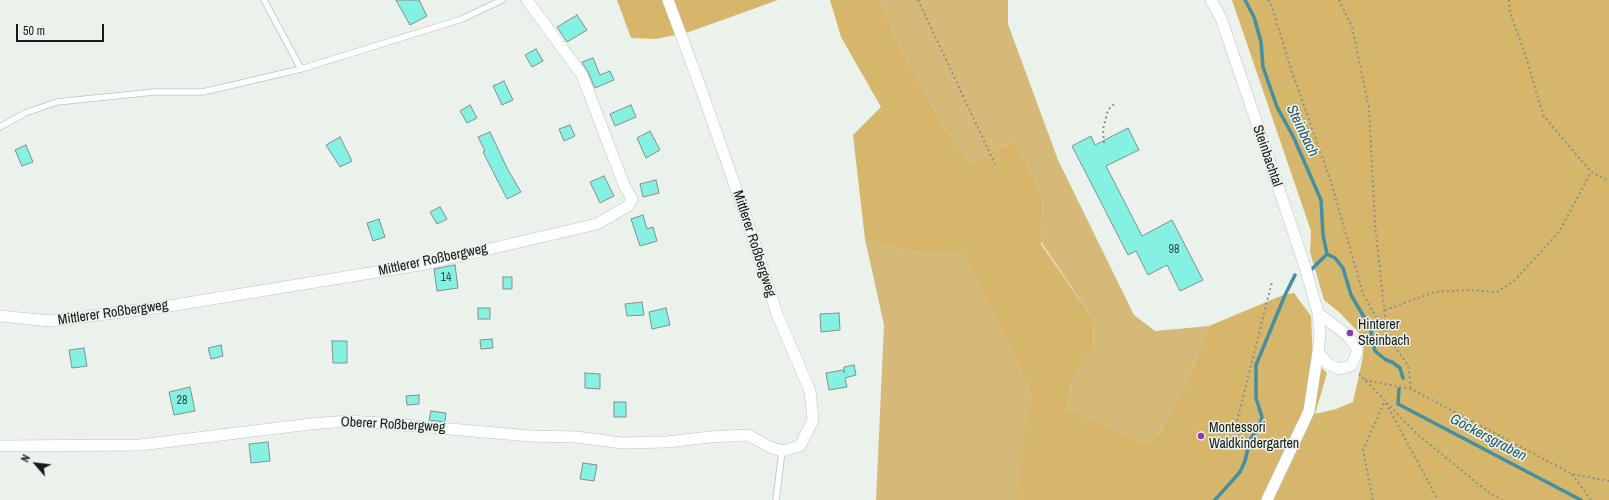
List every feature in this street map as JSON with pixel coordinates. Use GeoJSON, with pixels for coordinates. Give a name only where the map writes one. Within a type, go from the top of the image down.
{"type":"FeatureCollection","features":[{"type":"Feature","properties":{"kind":"street","name":"Mittlerer Roßbergweg"},"geometry":{"type":"LineString","coordinates":[[0,316],[50,322],[163,306],[425,264],[596,224],[628,206],[632,199],[624,185],[582,75],[527,0]]}},
{"type":"Feature","properties":{"kind":"street","name":"Mittlerer Roßbergweg"},"geometry":{"type":"LineString","coordinates":[[668,0],[743,209],[777,314],[810,391],[813,420],[800,446],[782,451]]}},
{"type":"Feature","properties":{"kind":"street","name":"Steinbachtal"},"geometry":{"type":"LineString","coordinates":[[1211,0],[1221,18],[1305,267],[1318,313],[1320,334],[1309,411],[1268,500]]}},
{"type":"Feature","properties":{"kind":"street"},"geometry":{"type":"LineString","coordinates":[[1318,313],[1348,336],[1357,348],[1351,366],[1339,369],[1327,362],[1318,352]]}},
{"type":"Feature","properties":{"kind":"street","name":"Oberer Roßbergweg"},"geometry":{"type":"LineString","coordinates":[[0,446],[140,445],[310,424],[348,421],[530,436],[576,437],[622,443],[667,442],[710,437],[748,435],[770,447],[782,451]]}},
{"type":"Feature","properties":{"kind":"lane"},"geometry":{"type":"LineString","coordinates":[[264,0],[301,69]]}},
{"type":"Feature","properties":{"kind":"lane"},"geometry":{"type":"LineString","coordinates":[[0,126],[25,113],[57,102],[154,92],[203,92],[301,69],[462,19],[502,0]]}},
{"type":"Feature","properties":{"kind":"lane"},"geometry":{"type":"LineString","coordinates":[[776,500],[782,451]]}},
{"type":"Feature","properties":{"kind":"path"},"geometry":{"type":"LineString","coordinates":[[918,0],[995,164]]}},
{"type":"Feature","properties":{"kind":"path"},"geometry":{"type":"LineString","coordinates":[[1268,0],[1272,7],[1292,72],[1331,182],[1363,294],[1387,336],[1408,365],[1411,389]]}},
{"type":"Feature","properties":{"kind":"path"},"geometry":{"type":"LineString","coordinates":[[1339,0],[1352,27],[1369,108],[1375,224],[1387,336]]}},
{"type":"Feature","properties":{"kind":"path"},"geometry":{"type":"LineString","coordinates":[[1509,0],[1510,14],[1524,50],[1543,115],[1591,172],[1609,181]]}},
{"type":"Feature","properties":{"kind":"path"},"geometry":{"type":"LineString","coordinates":[[1104,143],[1103,129],[1108,110],[1116,102]]}},
{"type":"Feature","properties":{"kind":"path"},"geometry":{"type":"LineString","coordinates":[[1385,310],[1435,292],[1467,290],[1497,292],[1515,280],[1559,232],[1591,172]]}},
{"type":"Feature","properties":{"kind":"path"},"geometry":{"type":"LineString","coordinates":[[1236,421],[1272,282]]}},
{"type":"Feature","properties":{"kind":"path"},"geometry":{"type":"LineString","coordinates":[[1502,500],[1488,492],[1417,434],[1365,380],[1411,389],[1572,474],[1609,481]]}},
{"type":"Feature","properties":{"kind":"path"},"geometry":{"type":"LineString","coordinates":[[1373,500],[1363,450],[1385,400]]}},
{"type":"Feature","properties":{"kind":"path"},"geometry":{"type":"LineString","coordinates":[[1385,400],[1438,500]]}},
{"type":"Feature","properties":{"kind":"path"},"geometry":{"type":"LineString","coordinates":[[1572,474],[1591,500]]}},
{"type":"Feature","properties":{"kind":"shaded area"},"geometry":{"type":"Polygon","coordinates":[[[617,0],[778,0],[689,32],[656,39],[631,38],[617,0]]]}},
{"type":"Feature","properties":{"kind":"shaded area"},"geometry":{"type":"Polygon","coordinates":[[[830,0],[879,0],[900,46],[945,129],[971,162],[1015,141],[1043,196],[1041,244],[1093,319],[1094,348],[1072,382],[1067,408],[1146,443],[1159,434],[1185,386],[1209,326],[1283,295],[1294,293],[1311,316],[1313,360],[1327,373],[1315,414],[1336,409],[1353,402],[1363,357],[1364,338],[1340,313],[1324,300],[1310,252],[1311,231],[1232,0],[1609,0],[1609,500],[1018,500],[1019,479],[1031,394],[964,253],[905,251],[865,239],[853,135],[881,107],[841,37],[830,0]]]}},
{"type":"Feature","properties":{"kind":"shaded area"},"geometry":{"type":"Polygon","coordinates":[[[879,0],[1008,0],[1008,24],[1058,160],[1134,315],[1155,331],[1209,326],[1185,386],[1159,434],[1146,443],[1067,408],[1072,382],[1094,348],[1093,319],[1041,242],[1043,196],[1015,141],[971,162],[945,129],[900,46],[879,0]]]}},
{"type":"Feature","properties":{"kind":"shaded area"},"geometry":{"type":"Polygon","coordinates":[[[865,239],[905,251],[964,252],[1031,394],[1019,500],[876,500],[884,325],[865,239]]]}},
{"type":"Feature","properties":{"kind":"building"},"geometry":{"type":"Polygon","coordinates":[[[396,0],[419,0],[427,16],[410,25],[396,0]]]}},
{"type":"Feature","properties":{"kind":"building"},"geometry":{"type":"Polygon","coordinates":[[[577,15],[587,30],[567,42],[557,27],[577,15]]]}},
{"type":"Feature","properties":{"kind":"building"},"geometry":{"type":"Polygon","coordinates":[[[536,49],[543,61],[532,67],[525,55],[536,49]]]}},
{"type":"Feature","properties":{"kind":"building"},"geometry":{"type":"Polygon","coordinates":[[[593,58],[600,75],[610,71],[614,80],[595,88],[582,62],[593,58]]]}},
{"type":"Feature","properties":{"kind":"building"},"geometry":{"type":"Polygon","coordinates":[[[504,81],[513,100],[502,105],[493,86],[504,81]]]}},
{"type":"Feature","properties":{"kind":"building"},"geometry":{"type":"Polygon","coordinates":[[[470,105],[477,118],[467,123],[460,111],[470,105]]]}},
{"type":"Feature","properties":{"kind":"building"},"geometry":{"type":"Polygon","coordinates":[[[631,105],[636,117],[615,126],[610,114],[631,105]]]}},
{"type":"Feature","properties":{"kind":"building"},"geometry":{"type":"Polygon","coordinates":[[[570,125],[575,136],[564,141],[559,129],[570,125]]]}},
{"type":"Feature","properties":{"kind":"building"},"geometry":{"type":"Polygon","coordinates":[[[1128,128],[1139,150],[1106,166],[1142,236],[1172,220],[1203,280],[1180,291],[1167,265],[1148,275],[1136,251],[1128,255],[1072,146],[1091,136],[1095,145],[1128,128]]]}},
{"type":"Feature","properties":{"kind":"building"},"geometry":{"type":"Polygon","coordinates":[[[650,131],[660,150],[646,158],[637,138],[650,131]]]}},
{"type":"Feature","properties":{"kind":"building"},"geometry":{"type":"Polygon","coordinates":[[[490,132],[508,170],[521,192],[507,199],[483,152],[485,151],[478,137],[490,132]]]}},
{"type":"Feature","properties":{"kind":"building"},"geometry":{"type":"Polygon","coordinates":[[[340,137],[352,161],[340,167],[326,145],[340,137]]]}},
{"type":"Feature","properties":{"kind":"building"},"geometry":{"type":"Polygon","coordinates":[[[26,145],[33,162],[22,166],[15,150],[26,145]]]}},
{"type":"Feature","properties":{"kind":"building"},"geometry":{"type":"Polygon","coordinates":[[[604,176],[614,196],[600,203],[590,182],[604,176]]]}},
{"type":"Feature","properties":{"kind":"building"},"geometry":{"type":"Polygon","coordinates":[[[656,180],[659,193],[643,197],[640,184],[656,180]]]}},
{"type":"Feature","properties":{"kind":"building"},"geometry":{"type":"Polygon","coordinates":[[[440,207],[447,219],[437,224],[430,212],[440,207]]]}},
{"type":"Feature","properties":{"kind":"building"},"geometry":{"type":"Polygon","coordinates":[[[643,215],[647,229],[653,227],[657,241],[640,246],[631,219],[643,215]]]}},
{"type":"Feature","properties":{"kind":"building"},"geometry":{"type":"Polygon","coordinates":[[[379,219],[385,237],[373,241],[367,223],[379,219]]]}},
{"type":"Feature","properties":{"kind":"building"},"geometry":{"type":"Polygon","coordinates":[[[455,265],[458,288],[437,291],[434,269],[455,265]]]}},
{"type":"Feature","properties":{"kind":"building"},"geometry":{"type":"Polygon","coordinates":[[[503,277],[512,277],[512,289],[503,289],[503,277]]]}},
{"type":"Feature","properties":{"kind":"building"},"geometry":{"type":"Polygon","coordinates":[[[642,302],[644,315],[627,316],[625,304],[642,302]]]}},
{"type":"Feature","properties":{"kind":"building"},"geometry":{"type":"Polygon","coordinates":[[[478,308],[490,308],[490,319],[478,319],[478,308]]]}},
{"type":"Feature","properties":{"kind":"building"},"geometry":{"type":"Polygon","coordinates":[[[666,308],[670,325],[652,329],[649,312],[666,308]]]}},
{"type":"Feature","properties":{"kind":"building"},"geometry":{"type":"Polygon","coordinates":[[[839,313],[840,330],[821,332],[820,314],[839,313]]]}},
{"type":"Feature","properties":{"kind":"building"},"geometry":{"type":"Polygon","coordinates":[[[492,339],[493,348],[481,349],[480,340],[492,339]]]}},
{"type":"Feature","properties":{"kind":"building"},"geometry":{"type":"Polygon","coordinates":[[[332,341],[347,341],[347,363],[333,363],[332,341]]]}},
{"type":"Feature","properties":{"kind":"building"},"geometry":{"type":"Polygon","coordinates":[[[221,345],[223,356],[211,359],[208,348],[221,345]]]}},
{"type":"Feature","properties":{"kind":"building"},"geometry":{"type":"Polygon","coordinates":[[[84,348],[87,366],[72,368],[69,350],[84,348]]]}},
{"type":"Feature","properties":{"kind":"building"},"geometry":{"type":"Polygon","coordinates":[[[854,365],[856,375],[845,378],[847,387],[829,390],[826,373],[843,370],[844,373],[844,367],[854,365]]]}},
{"type":"Feature","properties":{"kind":"building"},"geometry":{"type":"Polygon","coordinates":[[[585,373],[600,374],[600,389],[585,388],[585,373]]]}},
{"type":"Feature","properties":{"kind":"building"},"geometry":{"type":"Polygon","coordinates":[[[190,387],[195,411],[174,415],[169,392],[190,387]]]}},
{"type":"Feature","properties":{"kind":"building"},"geometry":{"type":"Polygon","coordinates":[[[419,395],[419,404],[407,405],[406,396],[419,395]]]}},
{"type":"Feature","properties":{"kind":"building"},"geometry":{"type":"Polygon","coordinates":[[[614,402],[626,402],[626,417],[614,417],[614,402]]]}},
{"type":"Feature","properties":{"kind":"building"},"geometry":{"type":"Polygon","coordinates":[[[431,411],[446,413],[445,422],[429,420],[431,411]]]}},
{"type":"Feature","properties":{"kind":"building"},"geometry":{"type":"Polygon","coordinates":[[[268,442],[270,461],[251,463],[249,444],[268,442]]]}},
{"type":"Feature","properties":{"kind":"building"},"geometry":{"type":"Polygon","coordinates":[[[583,463],[597,465],[594,481],[580,479],[583,463]]]}},
{"type":"Feature","properties":{"kind":"waterway","name":"Steinbach"},"geometry":{"type":"LineString","coordinates":[[1245,0],[1254,17],[1261,42],[1263,67],[1277,107],[1293,136],[1321,200],[1323,235],[1327,254],[1312,269]]}},
{"type":"Feature","properties":{"kind":"waterway","name":"Göckersgraben"},"geometry":{"type":"LineString","coordinates":[[1327,254],[1335,258],[1343,268],[1351,295],[1370,327],[1375,351],[1386,360],[1392,362],[1400,368],[1403,378]]}},
{"type":"Feature","properties":{"kind":"waterway","name":"Steinbach"},"geometry":{"type":"LineString","coordinates":[[1215,500],[1240,472],[1245,461],[1250,440],[1259,427],[1262,417],[1256,398],[1256,365],[1285,295],[1295,275]]}},
{"type":"Feature","properties":{"kind":"waterway","name":"Göckersgraben"},"geometry":{"type":"LineString","coordinates":[[1399,389],[1398,404],[1581,500]]}},
{"type":"Feature","properties":{"kind":"place","name":"Hinterer Steinbach"},"geometry":{"type":"Point","coordinates":[1350,333]}},
{"type":"Feature","properties":{"kind":"place","name":"Montessori Waldkindergarten"},"geometry":{"type":"Point","coordinates":[1201,436]}}]}
